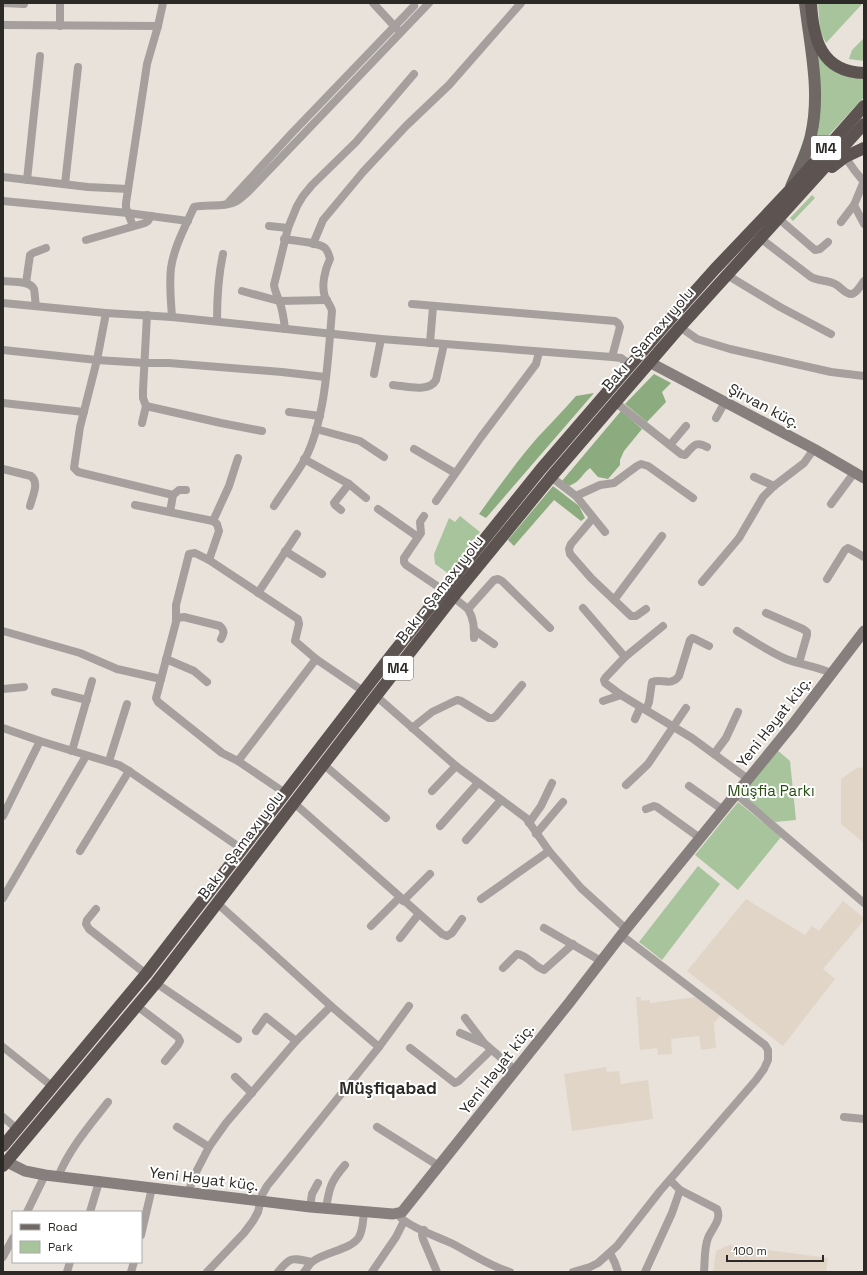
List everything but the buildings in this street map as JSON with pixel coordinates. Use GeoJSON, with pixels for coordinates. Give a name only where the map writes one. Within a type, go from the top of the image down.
{"type":"FeatureCollection","features":[{"type":"Feature","properties":{"kind":"highway"},"geometry":{"type":"LineString","coordinates":[[811,3],[814,33],[822,54],[828,60],[846,70],[864,73]]}},
{"type":"Feature","properties":{"kind":"highway","name":"Bakı - Şamaxı yolu"},"geometry":{"type":"LineString","coordinates":[[3,1146],[146,974],[363,691],[541,469],[715,269],[789,191],[864,106]]}},
{"type":"Feature","properties":{"kind":"highway","name":"Bakı - Şamaxı yolu"},"geometry":{"type":"LineString","coordinates":[[5,1164],[156,983],[453,597],[551,477],[680,326],[864,124]]}},
{"type":"Feature","properties":{"kind":"highway"},"geometry":{"type":"LineString","coordinates":[[809,185],[845,157],[864,148]]}},
{"type":"Feature","properties":{"kind":"main road"},"geometry":{"type":"LineString","coordinates":[[789,191],[805,155],[813,125],[815,109],[813,71],[805,3]]}},
{"type":"Feature","properties":{"kind":"street"},"geometry":{"type":"LineString","coordinates":[[3,3],[24,4]]}},
{"type":"Feature","properties":{"kind":"street"},"geometry":{"type":"LineString","coordinates":[[60,3],[60,26]]}},
{"type":"Feature","properties":{"kind":"street"},"geometry":{"type":"LineString","coordinates":[[133,226],[126,203],[147,64],[164,3]]}},
{"type":"Feature","properties":{"kind":"street"},"geometry":{"type":"LineString","coordinates":[[373,3],[400,33]]}},
{"type":"Feature","properties":{"kind":"street"},"geometry":{"type":"LineString","coordinates":[[172,317],[170,280],[171,267],[175,250],[194,207],[227,205],[238,201],[429,3]]}},
{"type":"Feature","properties":{"kind":"street"},"geometry":{"type":"LineString","coordinates":[[313,244],[323,220],[364,172],[406,126],[449,85],[521,3]]}},
{"type":"Feature","properties":{"kind":"street"},"geometry":{"type":"LineString","coordinates":[[227,205],[292,133],[414,6]]}},
{"type":"Feature","properties":{"kind":"street"},"geometry":{"type":"LineString","coordinates":[[3,25],[158,26]]}},
{"type":"Feature","properties":{"kind":"street"},"geometry":{"type":"LineString","coordinates":[[27,180],[40,56]]}},
{"type":"Feature","properties":{"kind":"street"},"geometry":{"type":"LineString","coordinates":[[65,184],[78,67]]}},
{"type":"Feature","properties":{"kind":"street"},"geometry":{"type":"LineString","coordinates":[[285,329],[284,315],[274,285],[284,239],[297,206],[312,185],[356,142],[414,74]]}},
{"type":"Feature","properties":{"kind":"street"},"geometry":{"type":"LineString","coordinates":[[841,222],[854,205],[864,182],[845,157]]}},
{"type":"Feature","properties":{"kind":"street"},"geometry":{"type":"LineString","coordinates":[[3,177],[128,189]]}},
{"type":"Feature","properties":{"kind":"street"},"geometry":{"type":"LineString","coordinates":[[3,201],[128,213],[188,221]]}},
{"type":"Feature","properties":{"kind":"street"},"geometry":{"type":"LineString","coordinates":[[854,205],[864,224]]}},
{"type":"Feature","properties":{"kind":"street"},"geometry":{"type":"LineString","coordinates":[[86,240],[145,223],[151,216]]}},
{"type":"Feature","properties":{"kind":"street"},"geometry":{"type":"LineString","coordinates":[[778,218],[815,250],[820,249],[828,242]]}},
{"type":"Feature","properties":{"kind":"street"},"geometry":{"type":"LineString","coordinates":[[269,226],[288,228]]}},
{"type":"Feature","properties":{"kind":"street"},"geometry":{"type":"LineString","coordinates":[[760,238],[817,280],[835,284],[849,294],[853,294],[857,291],[864,281]]}},
{"type":"Feature","properties":{"kind":"street"},"geometry":{"type":"LineString","coordinates":[[274,506],[304,459],[320,416],[332,311],[324,295],[327,266],[330,259],[329,254],[324,248],[313,244],[284,239]]}},
{"type":"Feature","properties":{"kind":"street"},"geometry":{"type":"LineString","coordinates":[[26,283],[30,255],[33,252],[46,248]]}},
{"type":"Feature","properties":{"kind":"street"},"geometry":{"type":"LineString","coordinates":[[216,321],[216,296],[223,254]]}},
{"type":"Feature","properties":{"kind":"street"},"geometry":{"type":"LineString","coordinates":[[727,275],[780,307],[831,334]]}},
{"type":"Feature","properties":{"kind":"street"},"geometry":{"type":"LineString","coordinates":[[3,281],[26,283],[31,285],[34,289],[36,306]]}},
{"type":"Feature","properties":{"kind":"street"},"geometry":{"type":"LineString","coordinates":[[242,291],[280,301],[327,300]]}},
{"type":"Feature","properties":{"kind":"street"},"geometry":{"type":"LineString","coordinates":[[3,303],[106,313],[216,321],[381,339],[612,357],[621,358],[630,365]]}},
{"type":"Feature","properties":{"kind":"street"},"geometry":{"type":"LineString","coordinates":[[412,304],[615,321],[620,327],[612,357]]}},
{"type":"Feature","properties":{"kind":"street"},"geometry":{"type":"LineString","coordinates":[[430,343],[434,307]]}},
{"type":"Feature","properties":{"kind":"street"},"geometry":{"type":"LineString","coordinates":[[106,313],[97,360],[77,442],[74,468],[76,470],[173,494]]}},
{"type":"Feature","properties":{"kind":"street"},"geometry":{"type":"LineString","coordinates":[[142,422],[146,406],[143,398],[143,390],[147,315]]}},
{"type":"Feature","properties":{"kind":"street"},"geometry":{"type":"LineString","coordinates":[[680,326],[697,339],[730,349],[831,372],[864,376]]}},
{"type":"Feature","properties":{"kind":"street"},"geometry":{"type":"LineString","coordinates":[[374,374],[381,339]]}},
{"type":"Feature","properties":{"kind":"street"},"geometry":{"type":"LineString","coordinates":[[393,385],[425,388],[434,383],[444,344]]}},
{"type":"Feature","properties":{"kind":"street"},"geometry":{"type":"LineString","coordinates":[[3,350],[97,360],[169,363],[325,377]]}},
{"type":"Feature","properties":{"kind":"street"},"geometry":{"type":"LineString","coordinates":[[436,501],[536,364],[538,352]]}},
{"type":"Feature","properties":{"kind":"street","name":"Şirvan küç."},"geometry":{"type":"LineString","coordinates":[[649,362],[814,449],[859,476]]}},
{"type":"Feature","properties":{"kind":"street"},"geometry":{"type":"LineString","coordinates":[[615,402],[681,454],[685,455],[696,444],[700,443],[707,447]]}},
{"type":"Feature","properties":{"kind":"street"},"geometry":{"type":"LineString","coordinates":[[716,418],[725,402]]}},
{"type":"Feature","properties":{"kind":"street"},"geometry":{"type":"LineString","coordinates":[[3,403],[84,412]]}},
{"type":"Feature","properties":{"kind":"street"},"geometry":{"type":"LineString","coordinates":[[146,406],[262,431]]}},
{"type":"Feature","properties":{"kind":"street"},"geometry":{"type":"LineString","coordinates":[[289,412],[320,416]]}},
{"type":"Feature","properties":{"kind":"street"},"geometry":{"type":"LineString","coordinates":[[670,445],[686,426]]}},
{"type":"Feature","properties":{"kind":"street"},"geometry":{"type":"LineString","coordinates":[[316,429],[360,441],[384,457]]}},
{"type":"Feature","properties":{"kind":"street"},"geometry":{"type":"LineString","coordinates":[[414,449],[455,473]]}},
{"type":"Feature","properties":{"kind":"street"},"geometry":{"type":"LineString","coordinates":[[702,582],[739,538],[763,496],[804,463],[814,449]]}},
{"type":"Feature","properties":{"kind":"street"},"geometry":{"type":"LineString","coordinates":[[213,521],[229,486],[238,458]]}},
{"type":"Feature","properties":{"kind":"street"},"geometry":{"type":"LineString","coordinates":[[304,459],[349,484],[366,498]]}},
{"type":"Feature","properties":{"kind":"street"},"geometry":{"type":"LineString","coordinates":[[576,496],[600,485],[614,483],[641,464],[648,466],[693,498]]}},
{"type":"Feature","properties":{"kind":"street"},"geometry":{"type":"LineString","coordinates":[[3,469],[35,478],[36,482],[30,506]]}},
{"type":"Feature","properties":{"kind":"street"},"geometry":{"type":"LineString","coordinates":[[830,504],[859,476]]}},
{"type":"Feature","properties":{"kind":"street"},"geometry":{"type":"LineString","coordinates":[[551,477],[576,496],[604,532]]}},
{"type":"Feature","properties":{"kind":"street"},"geometry":{"type":"LineString","coordinates":[[754,477],[774,486]]}},
{"type":"Feature","properties":{"kind":"street"},"geometry":{"type":"LineString","coordinates":[[341,510],[334,505],[334,503],[349,484]]}},
{"type":"Feature","properties":{"kind":"street"},"geometry":{"type":"LineString","coordinates":[[170,512],[173,494],[178,490],[186,490]]}},
{"type":"Feature","properties":{"kind":"street"},"geometry":{"type":"LineString","coordinates":[[135,504],[213,521],[217,524],[219,531],[209,560]]}},
{"type":"Feature","properties":{"kind":"street"},"geometry":{"type":"LineString","coordinates":[[378,509],[418,537]]}},
{"type":"Feature","properties":{"kind":"street"},"geometry":{"type":"LineString","coordinates":[[424,516],[420,522],[421,533],[404,558],[404,562],[406,566],[443,590]]}},
{"type":"Feature","properties":{"kind":"street"},"geometry":{"type":"LineString","coordinates":[[593,518],[571,544],[569,549],[570,554],[591,578],[631,616],[636,616],[646,608]]}},
{"type":"Feature","properties":{"kind":"street"},"geometry":{"type":"LineString","coordinates":[[258,593],[297,534]]}},
{"type":"Feature","properties":{"kind":"street"},"geometry":{"type":"LineString","coordinates":[[614,600],[662,536]]}},
{"type":"Feature","properties":{"kind":"street"},"geometry":{"type":"LineString","coordinates":[[827,579],[845,550],[848,548],[864,557]]}},
{"type":"Feature","properties":{"kind":"street"},"geometry":{"type":"LineString","coordinates":[[285,551],[322,574]]}},
{"type":"Feature","properties":{"kind":"street"},"geometry":{"type":"LineString","coordinates":[[285,793],[238,761],[222,753],[158,702],[156,698],[177,618],[176,605],[189,554],[195,553],[209,560],[298,619],[299,624],[295,641],[316,659],[363,691]]}},
{"type":"Feature","properties":{"kind":"street"},"geometry":{"type":"LineString","coordinates":[[468,609],[494,580],[498,579],[502,580],[550,628]]}},
{"type":"Feature","properties":{"kind":"street"},"geometry":{"type":"LineString","coordinates":[[453,597],[468,609],[472,617],[474,634],[494,644]]}},
{"type":"Feature","properties":{"kind":"street"},"geometry":{"type":"LineString","coordinates":[[583,608],[625,657]]}},
{"type":"Feature","properties":{"kind":"street"},"geometry":{"type":"LineString","coordinates":[[766,613],[803,629],[806,632],[807,635],[799,663]]}},
{"type":"Feature","properties":{"kind":"street"},"geometry":{"type":"LineString","coordinates":[[177,618],[184,617],[220,626],[224,629],[221,639]]}},
{"type":"Feature","properties":{"kind":"street"},"geometry":{"type":"LineString","coordinates":[[663,626],[625,657],[604,680],[605,683],[643,709],[675,727],[748,779]]}},
{"type":"Feature","properties":{"kind":"street"},"geometry":{"type":"LineString","coordinates":[[3,631],[80,653],[117,669],[161,679]]}},
{"type":"Feature","properties":{"kind":"street"},"geometry":{"type":"LineString","coordinates":[[737,631],[764,648],[799,663],[816,667],[831,673]]}},
{"type":"Feature","properties":{"kind":"street","name":"Yeni Həyat küç."},"geometry":{"type":"LineString","coordinates":[[5,1164],[25,1171],[58,1177],[364,1212],[400,1218],[402,1212],[623,932],[793,724],[864,631]]}},
{"type":"Feature","properties":{"kind":"street"},"geometry":{"type":"LineString","coordinates":[[635,719],[649,702],[652,682],[672,683],[676,680],[692,638],[709,646]]}},
{"type":"Feature","properties":{"kind":"street"},"geometry":{"type":"LineString","coordinates":[[166,659],[194,671],[207,682]]}},
{"type":"Feature","properties":{"kind":"street"},"geometry":{"type":"LineString","coordinates":[[238,761],[316,659]]}},
{"type":"Feature","properties":{"kind":"street"},"geometry":{"type":"LineString","coordinates":[[72,751],[92,681]]}},
{"type":"Feature","properties":{"kind":"street"},"geometry":{"type":"LineString","coordinates":[[412,728],[432,712],[457,700],[461,700],[489,718],[493,718],[522,685]]}},
{"type":"Feature","properties":{"kind":"street"},"geometry":{"type":"LineString","coordinates":[[3,689],[24,687]]}},
{"type":"Feature","properties":{"kind":"street"},"geometry":{"type":"LineString","coordinates":[[54,692],[87,700]]}},
{"type":"Feature","properties":{"kind":"street"},"geometry":{"type":"LineString","coordinates":[[603,702],[621,695]]}},
{"type":"Feature","properties":{"kind":"street"},"geometry":{"type":"LineString","coordinates":[[376,696],[456,766],[521,814],[529,822],[549,851],[588,896],[623,932],[765,1045],[768,1050],[768,1060],[764,1069],[756,1080],[670,1180],[610,1253],[590,1267],[573,1272]]}},
{"type":"Feature","properties":{"kind":"street"},"geometry":{"type":"LineString","coordinates":[[109,761],[127,704]]}},
{"type":"Feature","properties":{"kind":"street"},"geometry":{"type":"LineString","coordinates":[[626,785],[648,764],[675,727],[686,708]]}},
{"type":"Feature","properties":{"kind":"street"},"geometry":{"type":"LineString","coordinates":[[714,754],[726,738],[738,712]]}},
{"type":"Feature","properties":{"kind":"street"},"geometry":{"type":"LineString","coordinates":[[3,728],[86,756],[109,761],[130,771],[242,849]]}},
{"type":"Feature","properties":{"kind":"street"},"geometry":{"type":"LineString","coordinates":[[3,816],[40,741]]}},
{"type":"Feature","properties":{"kind":"street"},"geometry":{"type":"LineString","coordinates":[[3,898],[86,756]]}},
{"type":"Feature","properties":{"kind":"street"},"geometry":{"type":"LineString","coordinates":[[323,764],[386,818]]}},
{"type":"Feature","properties":{"kind":"street"},"geometry":{"type":"LineString","coordinates":[[432,791],[456,766]]}},
{"type":"Feature","properties":{"kind":"street"},"geometry":{"type":"LineString","coordinates":[[80,851],[130,771]]}},
{"type":"Feature","properties":{"kind":"street"},"geometry":{"type":"LineString","coordinates":[[440,826],[478,783]]}},
{"type":"Feature","properties":{"kind":"street"},"geometry":{"type":"LineString","coordinates":[[529,822],[541,806],[552,783]]}},
{"type":"Feature","properties":{"kind":"street"},"geometry":{"type":"LineString","coordinates":[[689,786],[723,810]]}},
{"type":"Feature","properties":{"kind":"street"},"geometry":{"type":"LineString","coordinates":[[736,794],[864,903]]}},
{"type":"Feature","properties":{"kind":"street"},"geometry":{"type":"LineString","coordinates":[[466,840],[501,800]]}},
{"type":"Feature","properties":{"kind":"street"},"geometry":{"type":"LineString","coordinates":[[536,834],[563,802]]}},
{"type":"Feature","properties":{"kind":"street"},"geometry":{"type":"LineString","coordinates":[[294,803],[418,915],[442,934],[447,936],[452,933],[462,919]]}},
{"type":"Feature","properties":{"kind":"street"},"geometry":{"type":"LineString","coordinates":[[646,809],[654,806],[658,807],[700,838]]}},
{"type":"Feature","properties":{"kind":"street"},"geometry":{"type":"LineString","coordinates":[[481,899],[549,851]]}},
{"type":"Feature","properties":{"kind":"street"},"geometry":{"type":"LineString","coordinates":[[371,926],[430,874]]}},
{"type":"Feature","properties":{"kind":"street"},"geometry":{"type":"LineString","coordinates":[[217,903],[331,1006],[379,1047]]}},
{"type":"Feature","properties":{"kind":"street"},"geometry":{"type":"LineString","coordinates":[[96,909],[87,920],[86,924],[89,929],[146,974]]}},
{"type":"Feature","properties":{"kind":"street"},"geometry":{"type":"LineString","coordinates":[[400,938],[418,915]]}},
{"type":"Feature","properties":{"kind":"street"},"geometry":{"type":"LineString","coordinates":[[544,928],[601,961]]}},
{"type":"Feature","properties":{"kind":"street"},"geometry":{"type":"LineString","coordinates":[[503,968],[517,954],[523,955],[539,969],[544,970],[573,944]]}},
{"type":"Feature","properties":{"kind":"street"},"geometry":{"type":"LineString","coordinates":[[156,983],[238,1039]]}},
{"type":"Feature","properties":{"kind":"street"},"geometry":{"type":"LineString","coordinates":[[137,1006],[178,1037],[180,1041],[178,1045],[165,1061]]}},
{"type":"Feature","properties":{"kind":"street"},"geometry":{"type":"LineString","coordinates":[[188,1192],[209,1146],[252,1092],[296,1041],[331,1006]]}},
{"type":"Feature","properties":{"kind":"street"},"geometry":{"type":"LineString","coordinates":[[207,1272],[244,1233],[258,1212],[260,1201],[267,1186],[379,1047],[409,1006]]}},
{"type":"Feature","properties":{"kind":"street"},"geometry":{"type":"LineString","coordinates":[[256,1030],[266,1017],[296,1041]]}},
{"type":"Feature","properties":{"kind":"street"},"geometry":{"type":"LineString","coordinates":[[465,1018],[484,1043],[515,1070]]}},
{"type":"Feature","properties":{"kind":"street"},"geometry":{"type":"LineString","coordinates":[[460,1033],[484,1043]]}},
{"type":"Feature","properties":{"kind":"street"},"geometry":{"type":"LineString","coordinates":[[3,1047],[53,1087]]}},
{"type":"Feature","properties":{"kind":"street"},"geometry":{"type":"LineString","coordinates":[[410,1048],[455,1083],[459,1081],[491,1050]]}},
{"type":"Feature","properties":{"kind":"street"},"geometry":{"type":"LineString","coordinates":[[236,1077],[252,1092]]}},
{"type":"Feature","properties":{"kind":"street"},"geometry":{"type":"LineString","coordinates":[[58,1177],[62,1166],[77,1143],[108,1102]]}},
{"type":"Feature","properties":{"kind":"street"},"geometry":{"type":"LineString","coordinates":[[844,1117],[864,1119]]}},
{"type":"Feature","properties":{"kind":"street"},"geometry":{"type":"LineString","coordinates":[[3,1118],[17,1129]]}},
{"type":"Feature","properties":{"kind":"street"},"geometry":{"type":"LineString","coordinates":[[177,1127],[209,1146]]}},
{"type":"Feature","properties":{"kind":"street"},"geometry":{"type":"LineString","coordinates":[[377,1127],[439,1166]]}},
{"type":"Feature","properties":{"kind":"street"},"geometry":{"type":"LineString","coordinates":[[326,1208],[329,1190],[334,1179],[345,1165]]}},
{"type":"Feature","properties":{"kind":"street"},"geometry":{"type":"LineString","coordinates":[[27,1211],[45,1175]]}},
{"type":"Feature","properties":{"kind":"street"},"geometry":{"type":"LineString","coordinates":[[670,1180],[680,1190],[717,1210],[719,1214],[718,1220],[708,1238],[704,1272]]}},
{"type":"Feature","properties":{"kind":"street"},"geometry":{"type":"LineString","coordinates":[[90,1211],[99,1182]]}},
{"type":"Feature","properties":{"kind":"street"},"geometry":{"type":"LineString","coordinates":[[310,1207],[312,1194],[318,1183]]}},
{"type":"Feature","properties":{"kind":"street"},"geometry":{"type":"LineString","coordinates":[[142,1231],[152,1188]]}},
{"type":"Feature","properties":{"kind":"street"},"geometry":{"type":"LineString","coordinates":[[645,1272],[672,1213],[680,1190]]}},
{"type":"Feature","properties":{"kind":"street"},"geometry":{"type":"LineString","coordinates":[[304,1272],[311,1262],[353,1243],[358,1238],[361,1231],[364,1212]]}},
{"type":"Feature","properties":{"kind":"street"},"geometry":{"type":"LineString","coordinates":[[372,1272],[396,1237],[400,1218],[510,1272]]}},
{"type":"Feature","properties":{"kind":"street"},"geometry":{"type":"LineString","coordinates":[[424,1230],[422,1236],[434,1271]]}},
{"type":"Feature","properties":{"kind":"street"},"geometry":{"type":"LineString","coordinates":[[3,1257],[12,1240]]}},
{"type":"Feature","properties":{"kind":"street"},"geometry":{"type":"LineString","coordinates":[[610,1253],[618,1272]]}},
{"type":"Feature","properties":{"kind":"street"},"geometry":{"type":"LineString","coordinates":[[278,1272],[287,1261],[291,1259],[311,1262]]}},
{"type":"Feature","properties":{"kind":"shaded area"},"geometry":{"type":"Polygon","coordinates":[[[864,767],[864,843],[841,824],[841,779],[857,768],[864,767]]]}},
{"type":"Feature","properties":{"kind":"shaded area"},"geometry":{"type":"Polygon","coordinates":[[[746,899],[805,935],[812,926],[819,931],[843,901],[864,918],[864,920],[823,969],[835,979],[783,1046],[687,971],[746,899]]]}},
{"type":"Feature","properties":{"kind":"shaded area"},"geometry":{"type":"Polygon","coordinates":[[[636,997],[641,997],[641,1001],[650,1000],[650,1003],[696,997],[720,1016],[714,1023],[716,1048],[701,1050],[699,1036],[671,1039],[672,1054],[658,1055],[657,1048],[640,1050],[636,997]]]}},
{"type":"Feature","properties":{"kind":"shaded area"},"geometry":{"type":"Polygon","coordinates":[[[606,1067],[607,1072],[619,1071],[621,1084],[648,1080],[653,1119],[572,1131],[564,1074],[606,1067]]]}},
{"type":"Feature","properties":{"kind":"shaded area"},"geometry":{"type":"Polygon","coordinates":[[[729,1245],[828,1258],[826,1272],[713,1272],[716,1251],[729,1245]]]}},
{"type":"Feature","properties":{"kind":"green space"},"geometry":{"type":"Polygon","coordinates":[[[818,3],[863,3],[826,43],[820,31],[818,3]]]}},
{"type":"Feature","properties":{"kind":"green space"},"geometry":{"type":"Polygon","coordinates":[[[864,38],[864,61],[849,59],[852,50],[864,38]]]}},
{"type":"Feature","properties":{"kind":"green space"},"geometry":{"type":"Polygon","coordinates":[[[816,53],[825,64],[837,72],[864,79],[864,97],[807,159],[816,53]]]}},
{"type":"Feature","properties":{"kind":"green space"},"geometry":{"type":"Polygon","coordinates":[[[812,195],[815,198],[793,221],[790,218],[812,195]]]}},
{"type":"Feature","properties":{"kind":"green space"},"geometry":{"type":"Polygon","coordinates":[[[654,374],[671,383],[662,392],[666,402],[647,422],[625,404],[654,374]]]}},
{"type":"Feature","properties":{"kind":"green space"},"geometry":{"type":"Polygon","coordinates":[[[594,393],[486,518],[479,514],[530,446],[576,396],[594,393]]]}},
{"type":"Feature","properties":{"kind":"green space"},"geometry":{"type":"Polygon","coordinates":[[[621,411],[642,429],[624,451],[620,460],[620,465],[608,479],[598,477],[590,468],[578,480],[569,486],[562,481],[621,411]]]}},
{"type":"Feature","properties":{"kind":"green space"},"geometry":{"type":"Polygon","coordinates":[[[553,486],[579,506],[585,518],[581,521],[554,500],[514,546],[508,540],[553,486]]]}},
{"type":"Feature","properties":{"kind":"green space"},"geometry":{"type":"Polygon","coordinates":[[[460,516],[480,532],[449,574],[435,564],[434,554],[449,518],[455,522],[460,516]]]}},
{"type":"Feature","properties":{"kind":"green space","name":"Müşfia Parkı"},"geometry":{"type":"Polygon","coordinates":[[[776,749],[790,761],[796,820],[775,822],[740,795],[776,749]]]}},
{"type":"Feature","properties":{"kind":"green space"},"geometry":{"type":"Polygon","coordinates":[[[738,802],[781,837],[738,890],[695,855],[738,802]]]}},
{"type":"Feature","properties":{"kind":"green space"},"geometry":{"type":"Polygon","coordinates":[[[698,866],[720,884],[662,960],[639,942],[698,866]]]}},
{"type":"Feature","properties":{"kind":"district","name":"Müşfiqabad"},"geometry":{"type":"Point","coordinates":[388,1088]}}]}
